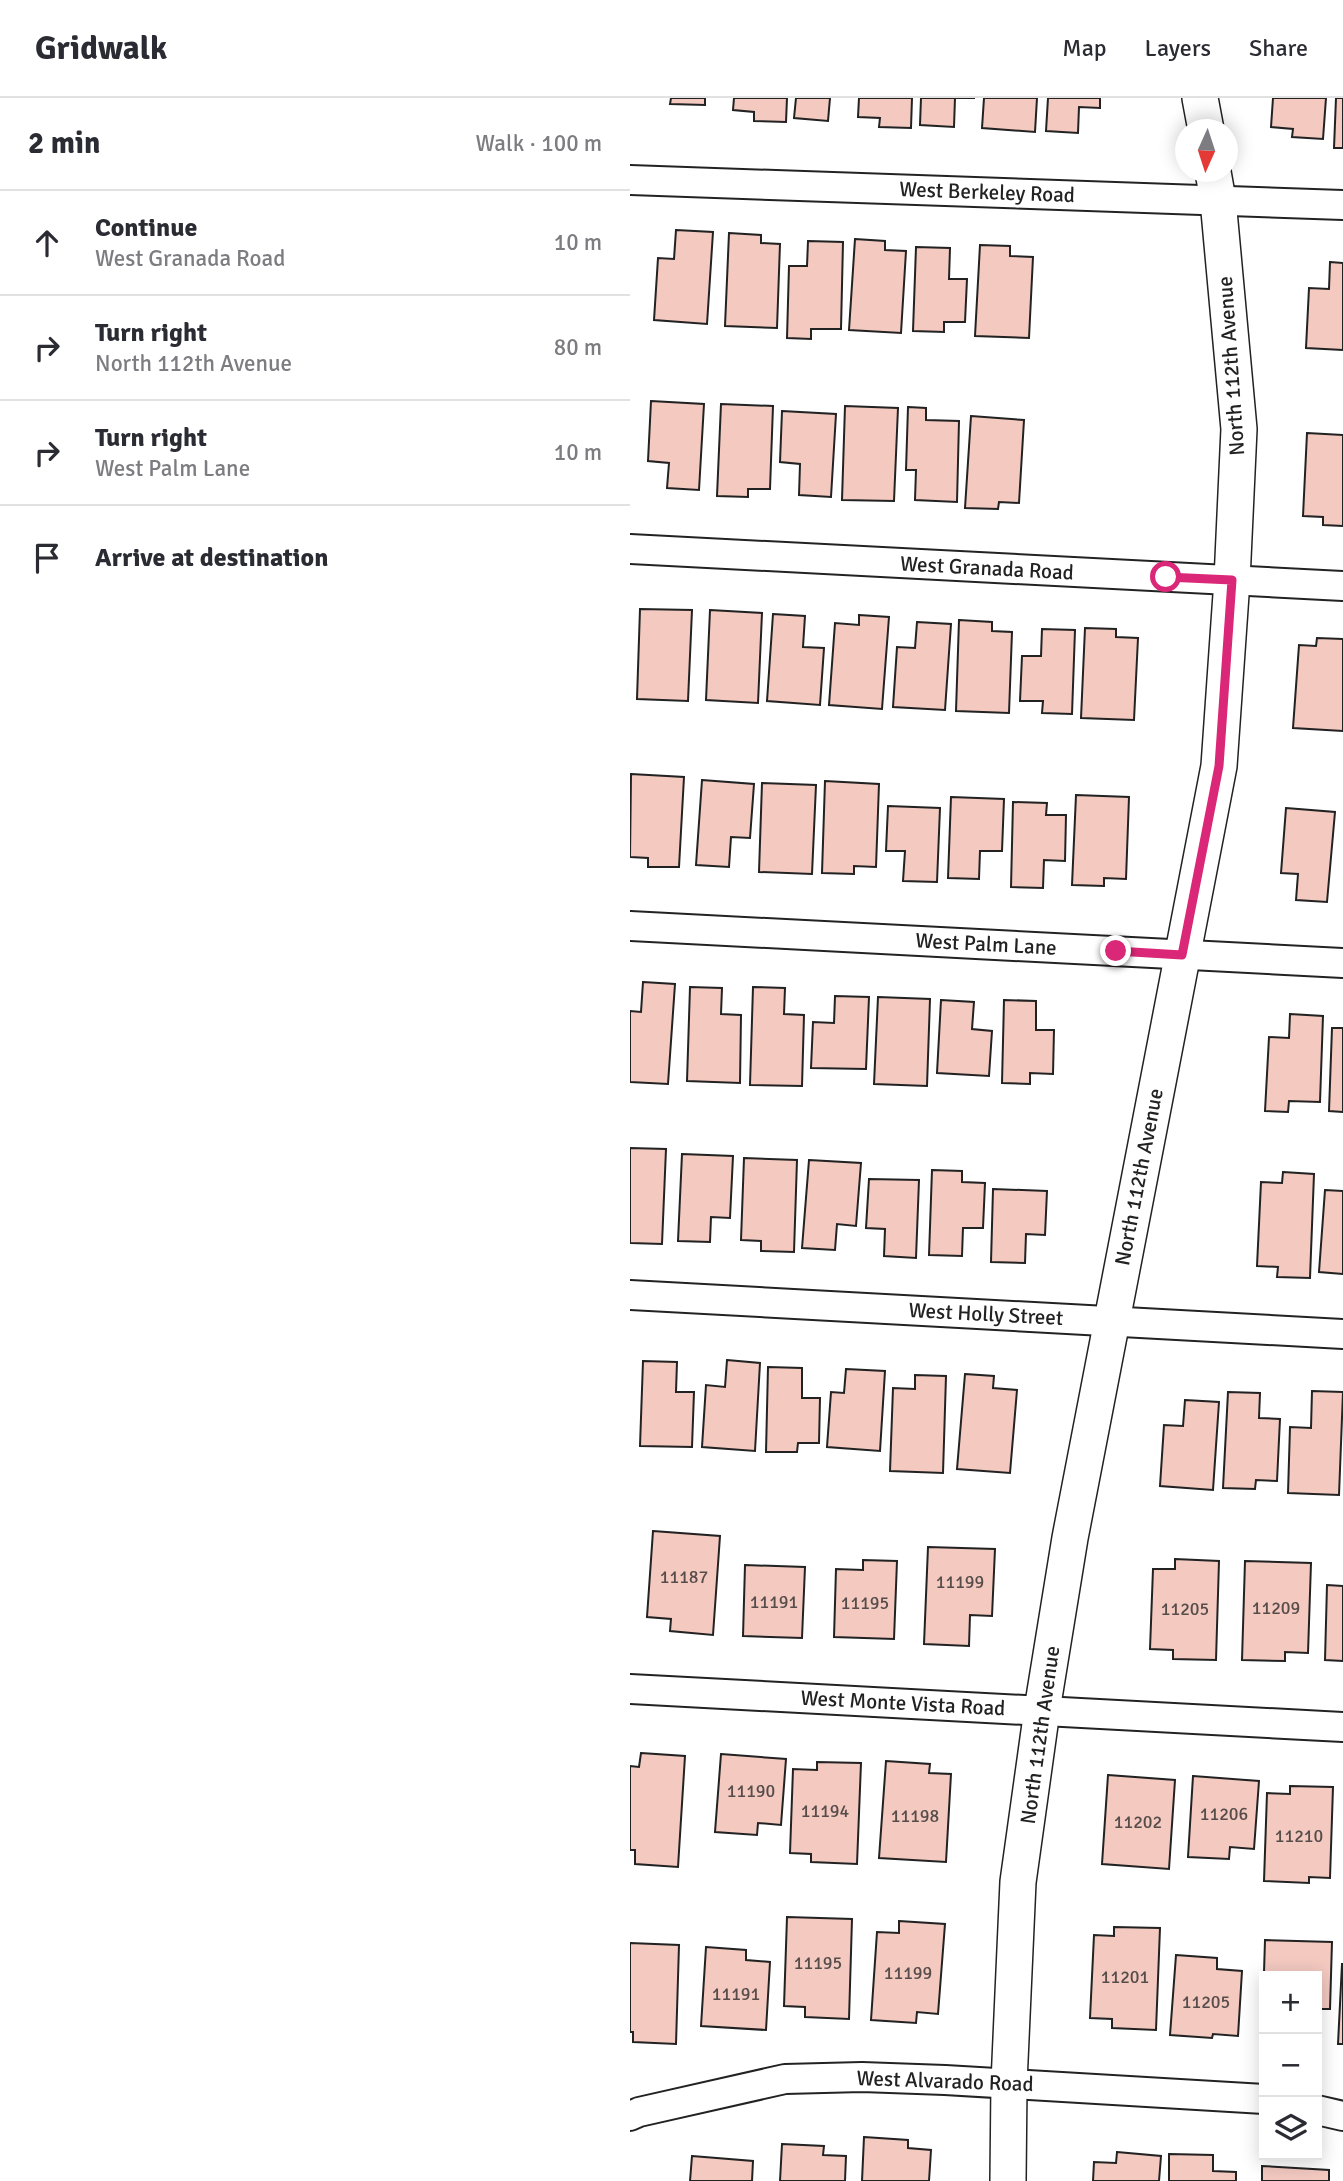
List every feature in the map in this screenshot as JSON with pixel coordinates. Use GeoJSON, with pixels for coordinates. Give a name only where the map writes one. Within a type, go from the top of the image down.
{"type":"FeatureCollection","features":[{"type":"Feature","properties":{"kind":"street"},"geometry":{"type":"LineString","coordinates":[[1200,98],[1204,119]]}},
{"type":"Feature","properties":{"kind":"street","name":"West Berkeley Road"},"geometry":{"type":"LineString","coordinates":[[630,180],[1216,186],[1343,205]]}},
{"type":"Feature","properties":{"kind":"street","name":"North 112th Avenue"},"geometry":{"type":"LineString","coordinates":[[1008,2181],[1009,2083],[1018,1882],[1042,1710],[1070,1538],[1219,766],[1239,429],[1216,186]]}},
{"type":"Feature","properties":{"kind":"street","name":"West Granada Road"},"geometry":{"type":"LineString","coordinates":[[630,549],[1343,586]]}},
{"type":"Feature","properties":{"kind":"street","name":"West Palm Lane"},"geometry":{"type":"LineString","coordinates":[[630,926],[1343,963]]}},
{"type":"Feature","properties":{"kind":"street","name":"West Holly Street"},"geometry":{"type":"LineString","coordinates":[[630,1295],[1343,1334]]}},
{"type":"Feature","properties":{"kind":"street","name":"West Monte Vista Road"},"geometry":{"type":"LineString","coordinates":[[630,1689],[1343,1727]]}},
{"type":"Feature","properties":{"kind":"street","name":"West Alvarado Road"},"geometry":{"type":"LineString","coordinates":[[630,2116],[785,2079],[862,2077],[1009,2083],[1259,2099]]}},
{"type":"Feature","properties":{"kind":"street"},"geometry":{"type":"LineString","coordinates":[[1322,2111],[1343,2116]]}},
{"type":"Feature","properties":{"kind":"building"},"geometry":{"type":"Polygon","coordinates":[[[671,98],[705,98],[705,105],[670,104],[671,98]]]}},
{"type":"Feature","properties":{"kind":"building"},"geometry":{"type":"Polygon","coordinates":[[[734,98],[787,98],[786,122],[754,121],[754,112],[733,110],[734,98]]]}},
{"type":"Feature","properties":{"kind":"building"},"geometry":{"type":"Polygon","coordinates":[[[796,98],[830,98],[828,121],[794,118],[796,98]]]}},
{"type":"Feature","properties":{"kind":"building"},"geometry":{"type":"Polygon","coordinates":[[[859,98],[912,98],[911,128],[879,127],[880,118],[858,117],[859,98]]]}},
{"type":"Feature","properties":{"kind":"building"},"geometry":{"type":"Polygon","coordinates":[[[921,98],[955,98],[954,127],[920,125],[921,98]]]}},
{"type":"Feature","properties":{"kind":"building"},"geometry":{"type":"Polygon","coordinates":[[[984,98],[1037,98],[1035,132],[982,128],[984,98]]]}},
{"type":"Feature","properties":{"kind":"building"},"geometry":{"type":"Polygon","coordinates":[[[1048,98],[1100,98],[1100,108],[1079,107],[1078,133],[1046,131],[1048,98]]]}},
{"type":"Feature","properties":{"kind":"building"},"geometry":{"type":"Polygon","coordinates":[[[1273,98],[1326,98],[1323,139],[1292,137],[1293,129],[1271,127],[1273,98]]]}},
{"type":"Feature","properties":{"kind":"building"},"geometry":{"type":"Polygon","coordinates":[[[1336,98],[1343,98],[1343,148],[1334,148],[1336,98]]]}},
{"type":"Feature","properties":{"kind":"building"},"geometry":{"type":"Polygon","coordinates":[[[676,230],[713,232],[707,324],[654,320],[658,258],[674,259],[676,230]]]}},
{"type":"Feature","properties":{"kind":"building"},"geometry":{"type":"Polygon","coordinates":[[[729,233],[761,235],[761,243],[780,244],[777,328],[725,326],[729,233]]]}},
{"type":"Feature","properties":{"kind":"building"},"geometry":{"type":"Polygon","coordinates":[[[855,239],[885,241],[885,250],[906,251],[901,333],[849,330],[855,239]]]}},
{"type":"Feature","properties":{"kind":"building"},"geometry":{"type":"Polygon","coordinates":[[[808,241],[843,242],[841,329],[811,329],[811,339],[787,338],[789,266],[807,266],[808,241]]]}},
{"type":"Feature","properties":{"kind":"building"},"geometry":{"type":"Polygon","coordinates":[[[980,245],[1010,246],[1010,256],[1033,257],[1029,338],[975,336],[980,245]]]}},
{"type":"Feature","properties":{"kind":"building"},"geometry":{"type":"Polygon","coordinates":[[[916,247],[950,248],[949,279],[967,279],[965,322],[944,322],[944,332],[913,331],[916,247]]]}},
{"type":"Feature","properties":{"kind":"building"},"geometry":{"type":"Polygon","coordinates":[[[1330,262],[1343,263],[1343,350],[1306,348],[1309,288],[1329,289],[1330,262]]]}},
{"type":"Feature","properties":{"kind":"building"},"geometry":{"type":"Polygon","coordinates":[[[651,401],[704,404],[699,490],[667,488],[669,463],[648,461],[651,401]]]}},
{"type":"Feature","properties":{"kind":"building"},"geometry":{"type":"Polygon","coordinates":[[[721,404],[773,406],[770,489],[748,489],[748,497],[717,496],[721,404]]]}},
{"type":"Feature","properties":{"kind":"building"},"geometry":{"type":"Polygon","coordinates":[[[845,406],[898,408],[894,501],[842,500],[845,406]]]}},
{"type":"Feature","properties":{"kind":"building"},"geometry":{"type":"Polygon","coordinates":[[[908,407],[926,408],[926,420],[959,421],[957,502],[915,500],[916,470],[906,470],[908,407]]]}},
{"type":"Feature","properties":{"kind":"building"},"geometry":{"type":"Polygon","coordinates":[[[782,411],[836,414],[831,497],[799,495],[800,464],[780,462],[782,411]]]}},
{"type":"Feature","properties":{"kind":"building"},"geometry":{"type":"Polygon","coordinates":[[[971,416],[1024,420],[1019,503],[999,502],[998,509],[965,508],[971,416]]]}},
{"type":"Feature","properties":{"kind":"building"},"geometry":{"type":"Polygon","coordinates":[[[1307,433],[1343,435],[1343,526],[1323,525],[1323,517],[1303,516],[1307,433]]]}},
{"type":"Feature","properties":{"kind":"building"},"geometry":{"type":"Polygon","coordinates":[[[640,609],[692,610],[688,701],[637,699],[640,609]]]}},
{"type":"Feature","properties":{"kind":"building"},"geometry":{"type":"Polygon","coordinates":[[[710,610],[762,613],[758,703],[706,700],[710,610]]]}},
{"type":"Feature","properties":{"kind":"building"},"geometry":{"type":"Polygon","coordinates":[[[773,614],[805,616],[803,647],[824,648],[820,705],[767,701],[773,614]]]}},
{"type":"Feature","properties":{"kind":"building"},"geometry":{"type":"Polygon","coordinates":[[[859,615],[889,617],[882,709],[829,705],[835,623],[859,625],[859,615]]]}},
{"type":"Feature","properties":{"kind":"building"},"geometry":{"type":"Polygon","coordinates":[[[959,620],[992,622],[992,631],[1012,632],[1009,713],[956,711],[959,620]]]}},
{"type":"Feature","properties":{"kind":"building"},"geometry":{"type":"Polygon","coordinates":[[[917,622],[951,624],[945,710],[893,707],[897,647],[915,648],[917,622]]]}},
{"type":"Feature","properties":{"kind":"building"},"geometry":{"type":"Polygon","coordinates":[[[1085,628],[1116,629],[1116,637],[1138,638],[1134,720],[1081,718],[1085,628]]]}},
{"type":"Feature","properties":{"kind":"building"},"geometry":{"type":"Polygon","coordinates":[[[1042,629],[1075,630],[1072,714],[1042,713],[1043,701],[1020,701],[1022,656],[1041,656],[1042,629]]]}},
{"type":"Feature","properties":{"kind":"building"},"geometry":{"type":"Polygon","coordinates":[[[1317,638],[1343,639],[1343,731],[1293,728],[1299,645],[1316,646],[1317,638]]]}},
{"type":"Feature","properties":{"kind":"building"},"geometry":{"type":"Polygon","coordinates":[[[631,774],[684,777],[679,867],[648,867],[648,858],[630,857],[631,774]]]}},
{"type":"Feature","properties":{"kind":"building"},"geometry":{"type":"Polygon","coordinates":[[[702,780],[754,784],[750,838],[731,837],[729,867],[696,865],[702,780]]]}},
{"type":"Feature","properties":{"kind":"building"},"geometry":{"type":"Polygon","coordinates":[[[825,781],[879,784],[876,867],[854,866],[854,874],[822,873],[825,781]]]}},
{"type":"Feature","properties":{"kind":"building"},"geometry":{"type":"Polygon","coordinates":[[[762,783],[816,785],[812,874],[759,872],[762,783]]]}},
{"type":"Feature","properties":{"kind":"building"},"geometry":{"type":"Polygon","coordinates":[[[1076,795],[1129,797],[1126,879],[1104,878],[1104,886],[1072,885],[1076,795]]]}},
{"type":"Feature","properties":{"kind":"building"},"geometry":{"type":"Polygon","coordinates":[[[951,797],[1004,799],[1002,851],[980,851],[979,879],[948,878],[951,797]]]}},
{"type":"Feature","properties":{"kind":"building"},"geometry":{"type":"Polygon","coordinates":[[[1013,802],[1047,803],[1046,815],[1066,815],[1065,861],[1044,860],[1043,888],[1011,887],[1013,802]]]}},
{"type":"Feature","properties":{"kind":"building"},"geometry":{"type":"Polygon","coordinates":[[[888,806],[940,808],[937,882],[903,881],[905,851],[886,851],[888,806]]]}},
{"type":"Feature","properties":{"kind":"building"},"geometry":{"type":"Polygon","coordinates":[[[1286,808],[1335,812],[1327,902],[1296,900],[1298,874],[1281,873],[1286,808]]]}},
{"type":"Feature","properties":{"kind":"building"},"geometry":{"type":"Polygon","coordinates":[[[643,982],[675,984],[668,1084],[630,1082],[630,1011],[641,1012],[643,982]]]}},
{"type":"Feature","properties":{"kind":"building"},"geometry":{"type":"Polygon","coordinates":[[[690,987],[722,988],[721,1014],[741,1015],[740,1083],[687,1081],[690,987]]]}},
{"type":"Feature","properties":{"kind":"building"},"geometry":{"type":"Polygon","coordinates":[[[753,987],[785,988],[784,1014],[804,1015],[802,1086],[750,1085],[753,987]]]}},
{"type":"Feature","properties":{"kind":"building"},"geometry":{"type":"Polygon","coordinates":[[[835,996],[869,997],[866,1069],[811,1068],[813,1022],[834,1023],[835,996]]]}},
{"type":"Feature","properties":{"kind":"building"},"geometry":{"type":"Polygon","coordinates":[[[878,997],[930,999],[927,1086],[874,1084],[878,997]]]}},
{"type":"Feature","properties":{"kind":"building"},"geometry":{"type":"Polygon","coordinates":[[[941,1000],[974,1002],[972,1029],[992,1031],[989,1076],[937,1073],[941,1000]]]}},
{"type":"Feature","properties":{"kind":"building"},"geometry":{"type":"Polygon","coordinates":[[[1004,1000],[1036,1001],[1036,1030],[1054,1030],[1053,1074],[1030,1073],[1030,1084],[1002,1083],[1004,1000]]]}},
{"type":"Feature","properties":{"kind":"building"},"geometry":{"type":"Polygon","coordinates":[[[1290,1014],[1323,1016],[1320,1102],[1289,1101],[1288,1112],[1265,1111],[1269,1037],[1289,1038],[1290,1014]]]}},
{"type":"Feature","properties":{"kind":"building"},"geometry":{"type":"Polygon","coordinates":[[[1332,1028],[1343,1028],[1343,1112],[1329,1111],[1332,1028]]]}},
{"type":"Feature","properties":{"kind":"building"},"geometry":{"type":"Polygon","coordinates":[[[630,1148],[666,1149],[662,1244],[630,1243],[630,1148]]]}},
{"type":"Feature","properties":{"kind":"building"},"geometry":{"type":"Polygon","coordinates":[[[682,1154],[733,1156],[730,1218],[711,1217],[710,1242],[678,1241],[682,1154]]]}},
{"type":"Feature","properties":{"kind":"building"},"geometry":{"type":"Polygon","coordinates":[[[744,1158],[797,1160],[794,1252],[761,1251],[761,1241],[741,1240],[744,1158]]]}},
{"type":"Feature","properties":{"kind":"building"},"geometry":{"type":"Polygon","coordinates":[[[809,1160],[861,1163],[856,1226],[837,1224],[835,1250],[802,1248],[809,1160]]]}},
{"type":"Feature","properties":{"kind":"building"},"geometry":{"type":"Polygon","coordinates":[[[932,1170],[962,1171],[962,1182],[985,1183],[983,1228],[963,1228],[962,1256],[929,1255],[932,1170]]]}},
{"type":"Feature","properties":{"kind":"building"},"geometry":{"type":"Polygon","coordinates":[[[1283,1172],[1314,1174],[1310,1278],[1277,1277],[1278,1267],[1257,1266],[1261,1182],[1282,1183],[1283,1172]]]}},
{"type":"Feature","properties":{"kind":"building"},"geometry":{"type":"Polygon","coordinates":[[[869,1179],[919,1180],[916,1258],[884,1256],[885,1229],[866,1228],[869,1179]]]}},
{"type":"Feature","properties":{"kind":"building"},"geometry":{"type":"Polygon","coordinates":[[[993,1189],[1047,1191],[1045,1235],[1026,1234],[1025,1263],[991,1262],[993,1189]]]}},
{"type":"Feature","properties":{"kind":"building"},"geometry":{"type":"Polygon","coordinates":[[[1325,1190],[1343,1191],[1343,1274],[1319,1272],[1325,1190]]]}},
{"type":"Feature","properties":{"kind":"building"},"geometry":{"type":"Polygon","coordinates":[[[727,1360],[760,1363],[755,1451],[702,1447],[706,1385],[725,1387],[727,1360]]]}},
{"type":"Feature","properties":{"kind":"building"},"geometry":{"type":"Polygon","coordinates":[[[643,1361],[677,1362],[676,1392],[694,1392],[692,1447],[640,1446],[643,1361]]]}},
{"type":"Feature","properties":{"kind":"building"},"geometry":{"type":"Polygon","coordinates":[[[768,1367],[802,1368],[802,1398],[820,1398],[819,1443],[798,1443],[797,1452],[766,1452],[768,1367]]]}},
{"type":"Feature","properties":{"kind":"building"},"geometry":{"type":"Polygon","coordinates":[[[846,1369],[885,1371],[880,1451],[827,1447],[831,1392],[844,1393],[846,1369]]]}},
{"type":"Feature","properties":{"kind":"building"},"geometry":{"type":"Polygon","coordinates":[[[965,1374],[994,1376],[993,1388],[1017,1390],[1010,1473],[957,1469],[965,1374]]]}},
{"type":"Feature","properties":{"kind":"building"},"geometry":{"type":"Polygon","coordinates":[[[915,1375],[946,1376],[943,1473],[890,1471],[893,1388],[915,1389],[915,1375]]]}},
{"type":"Feature","properties":{"kind":"building"},"geometry":{"type":"Polygon","coordinates":[[[1312,1391],[1343,1392],[1339,1495],[1288,1493],[1290,1427],[1311,1428],[1312,1391]]]}},
{"type":"Feature","properties":{"kind":"building"},"geometry":{"type":"Polygon","coordinates":[[[1228,1392],[1260,1393],[1259,1418],[1280,1419],[1277,1481],[1256,1480],[1255,1489],[1223,1488],[1228,1392]]]}},
{"type":"Feature","properties":{"kind":"building"},"geometry":{"type":"Polygon","coordinates":[[[1185,1400],[1219,1402],[1213,1490],[1160,1486],[1164,1425],[1183,1426],[1185,1400]]]}},
{"type":"Feature","properties":{"kind":"building"},"geometry":{"type":"Polygon","coordinates":[[[653,1531],[720,1536],[713,1635],[670,1631],[671,1619],[647,1617],[653,1531]]]}},
{"type":"Feature","properties":{"kind":"building"},"geometry":{"type":"Polygon","coordinates":[[[928,1547],[995,1549],[992,1616],[970,1615],[969,1646],[924,1644],[928,1547]]]}},
{"type":"Feature","properties":{"kind":"building"},"geometry":{"type":"Polygon","coordinates":[[[1175,1559],[1219,1561],[1216,1660],[1173,1659],[1173,1650],[1150,1649],[1153,1569],[1175,1569],[1175,1559]]]}},
{"type":"Feature","properties":{"kind":"building"},"geometry":{"type":"Polygon","coordinates":[[[863,1560],[897,1561],[894,1639],[834,1637],[836,1569],[863,1570],[863,1560]]]}},
{"type":"Feature","properties":{"kind":"building"},"geometry":{"type":"Polygon","coordinates":[[[1245,1561],[1311,1563],[1308,1653],[1285,1652],[1285,1661],[1242,1660],[1245,1561]]]}},
{"type":"Feature","properties":{"kind":"building"},"geometry":{"type":"Polygon","coordinates":[[[745,1565],[805,1567],[802,1638],[743,1636],[745,1565]]]}},
{"type":"Feature","properties":{"kind":"building"},"geometry":{"type":"Polygon","coordinates":[[[1327,1585],[1343,1586],[1343,1661],[1325,1660],[1327,1585]]]}},
{"type":"Feature","properties":{"kind":"building"},"geometry":{"type":"Polygon","coordinates":[[[641,1753],[685,1756],[678,1867],[635,1864],[635,1850],[630,1850],[630,1766],[639,1767],[641,1753]]]}},
{"type":"Feature","properties":{"kind":"building"},"geometry":{"type":"Polygon","coordinates":[[[721,1754],[786,1759],[781,1825],[758,1823],[757,1835],[715,1832],[721,1754]]]}},
{"type":"Feature","properties":{"kind":"building"},"geometry":{"type":"Polygon","coordinates":[[[886,1761],[930,1764],[929,1773],[951,1774],[946,1862],[879,1858],[886,1761]]]}},
{"type":"Feature","properties":{"kind":"building"},"geometry":{"type":"Polygon","coordinates":[[[817,1762],[861,1763],[857,1864],[811,1862],[811,1854],[790,1853],[793,1769],[817,1770],[817,1762]]]}},
{"type":"Feature","properties":{"kind":"building"},"geometry":{"type":"Polygon","coordinates":[[[1108,1775],[1175,1780],[1169,1869],[1102,1864],[1108,1775]]]}},
{"type":"Feature","properties":{"kind":"building"},"geometry":{"type":"Polygon","coordinates":[[[1193,1776],[1259,1781],[1254,1849],[1230,1847],[1229,1859],[1188,1857],[1193,1776]]]}},
{"type":"Feature","properties":{"kind":"building"},"geometry":{"type":"Polygon","coordinates":[[[1290,1786],[1333,1787],[1330,1878],[1309,1877],[1309,1883],[1264,1881],[1267,1793],[1290,1794],[1290,1786]]]}},
{"type":"Feature","properties":{"kind":"building"},"geometry":{"type":"Polygon","coordinates":[[[787,1917],[852,1919],[849,2019],[805,2017],[805,2007],[784,2006],[787,1917]]]}},
{"type":"Feature","properties":{"kind":"building"},"geometry":{"type":"Polygon","coordinates":[[[899,1921],[945,1924],[938,2014],[917,2012],[916,2023],[871,2020],[877,1932],[899,1933],[899,1921]]]}},
{"type":"Feature","properties":{"kind":"building"},"geometry":{"type":"Polygon","coordinates":[[[1114,1927],[1160,1928],[1156,2030],[1112,2028],[1112,2019],[1090,2018],[1094,1935],[1114,1936],[1114,1927]]]}},
{"type":"Feature","properties":{"kind":"building"},"geometry":{"type":"Polygon","coordinates":[[[1265,1940],[1332,1942],[1330,2009],[1322,2009],[1322,1971],[1264,1971],[1265,1940]]]}},
{"type":"Feature","properties":{"kind":"building"},"geometry":{"type":"Polygon","coordinates":[[[630,1943],[679,1945],[676,2044],[633,2042],[633,2032],[630,2032],[630,1943]]]}},
{"type":"Feature","properties":{"kind":"building"},"geometry":{"type":"Polygon","coordinates":[[[706,1947],[746,1950],[746,1960],[770,1962],[766,2030],[701,2026],[706,1947]]]}},
{"type":"Feature","properties":{"kind":"building"},"geometry":{"type":"Polygon","coordinates":[[[1176,1955],[1217,1958],[1217,1969],[1242,1971],[1238,2036],[1213,2034],[1212,2038],[1170,2035],[1176,1955]]]}},
{"type":"Feature","properties":{"kind":"building"},"geometry":{"type":"Polygon","coordinates":[[[1342,1964],[1343,2044],[1338,2044],[1342,1964]]]}},
{"type":"Feature","properties":{"kind":"building"},"geometry":{"type":"Polygon","coordinates":[[[864,2137],[908,2140],[908,2148],[931,2150],[929,2181],[862,2181],[864,2137]]]}},
{"type":"Feature","properties":{"kind":"building"},"geometry":{"type":"Polygon","coordinates":[[[782,2144],[824,2146],[823,2155],[846,2156],[845,2181],[780,2181],[782,2144]]]}},
{"type":"Feature","properties":{"kind":"building"},"geometry":{"type":"Polygon","coordinates":[[[1117,2152],[1161,2156],[1159,2181],[1093,2181],[1094,2162],[1116,2163],[1117,2152]]]}},
{"type":"Feature","properties":{"kind":"building"},"geometry":{"type":"Polygon","coordinates":[[[1169,2154],[1213,2155],[1213,2171],[1236,2172],[1236,2181],[1169,2181],[1169,2154]]]}},
{"type":"Feature","properties":{"kind":"building"},"geometry":{"type":"Polygon","coordinates":[[[692,2156],[753,2161],[752,2181],[690,2181],[692,2156]]]}},
{"type":"Feature","properties":{"kind":"building"},"geometry":{"type":"Polygon","coordinates":[[[1262,2166],[1329,2170],[1329,2181],[1262,2181],[1262,2166]]]}},
{"type":"Feature","properties":{"kind":"route"},"geometry":{"type":"LineString","coordinates":[[1116,951],[1182,955],[1219,766],[1232,580],[1166,577]]}}]}
